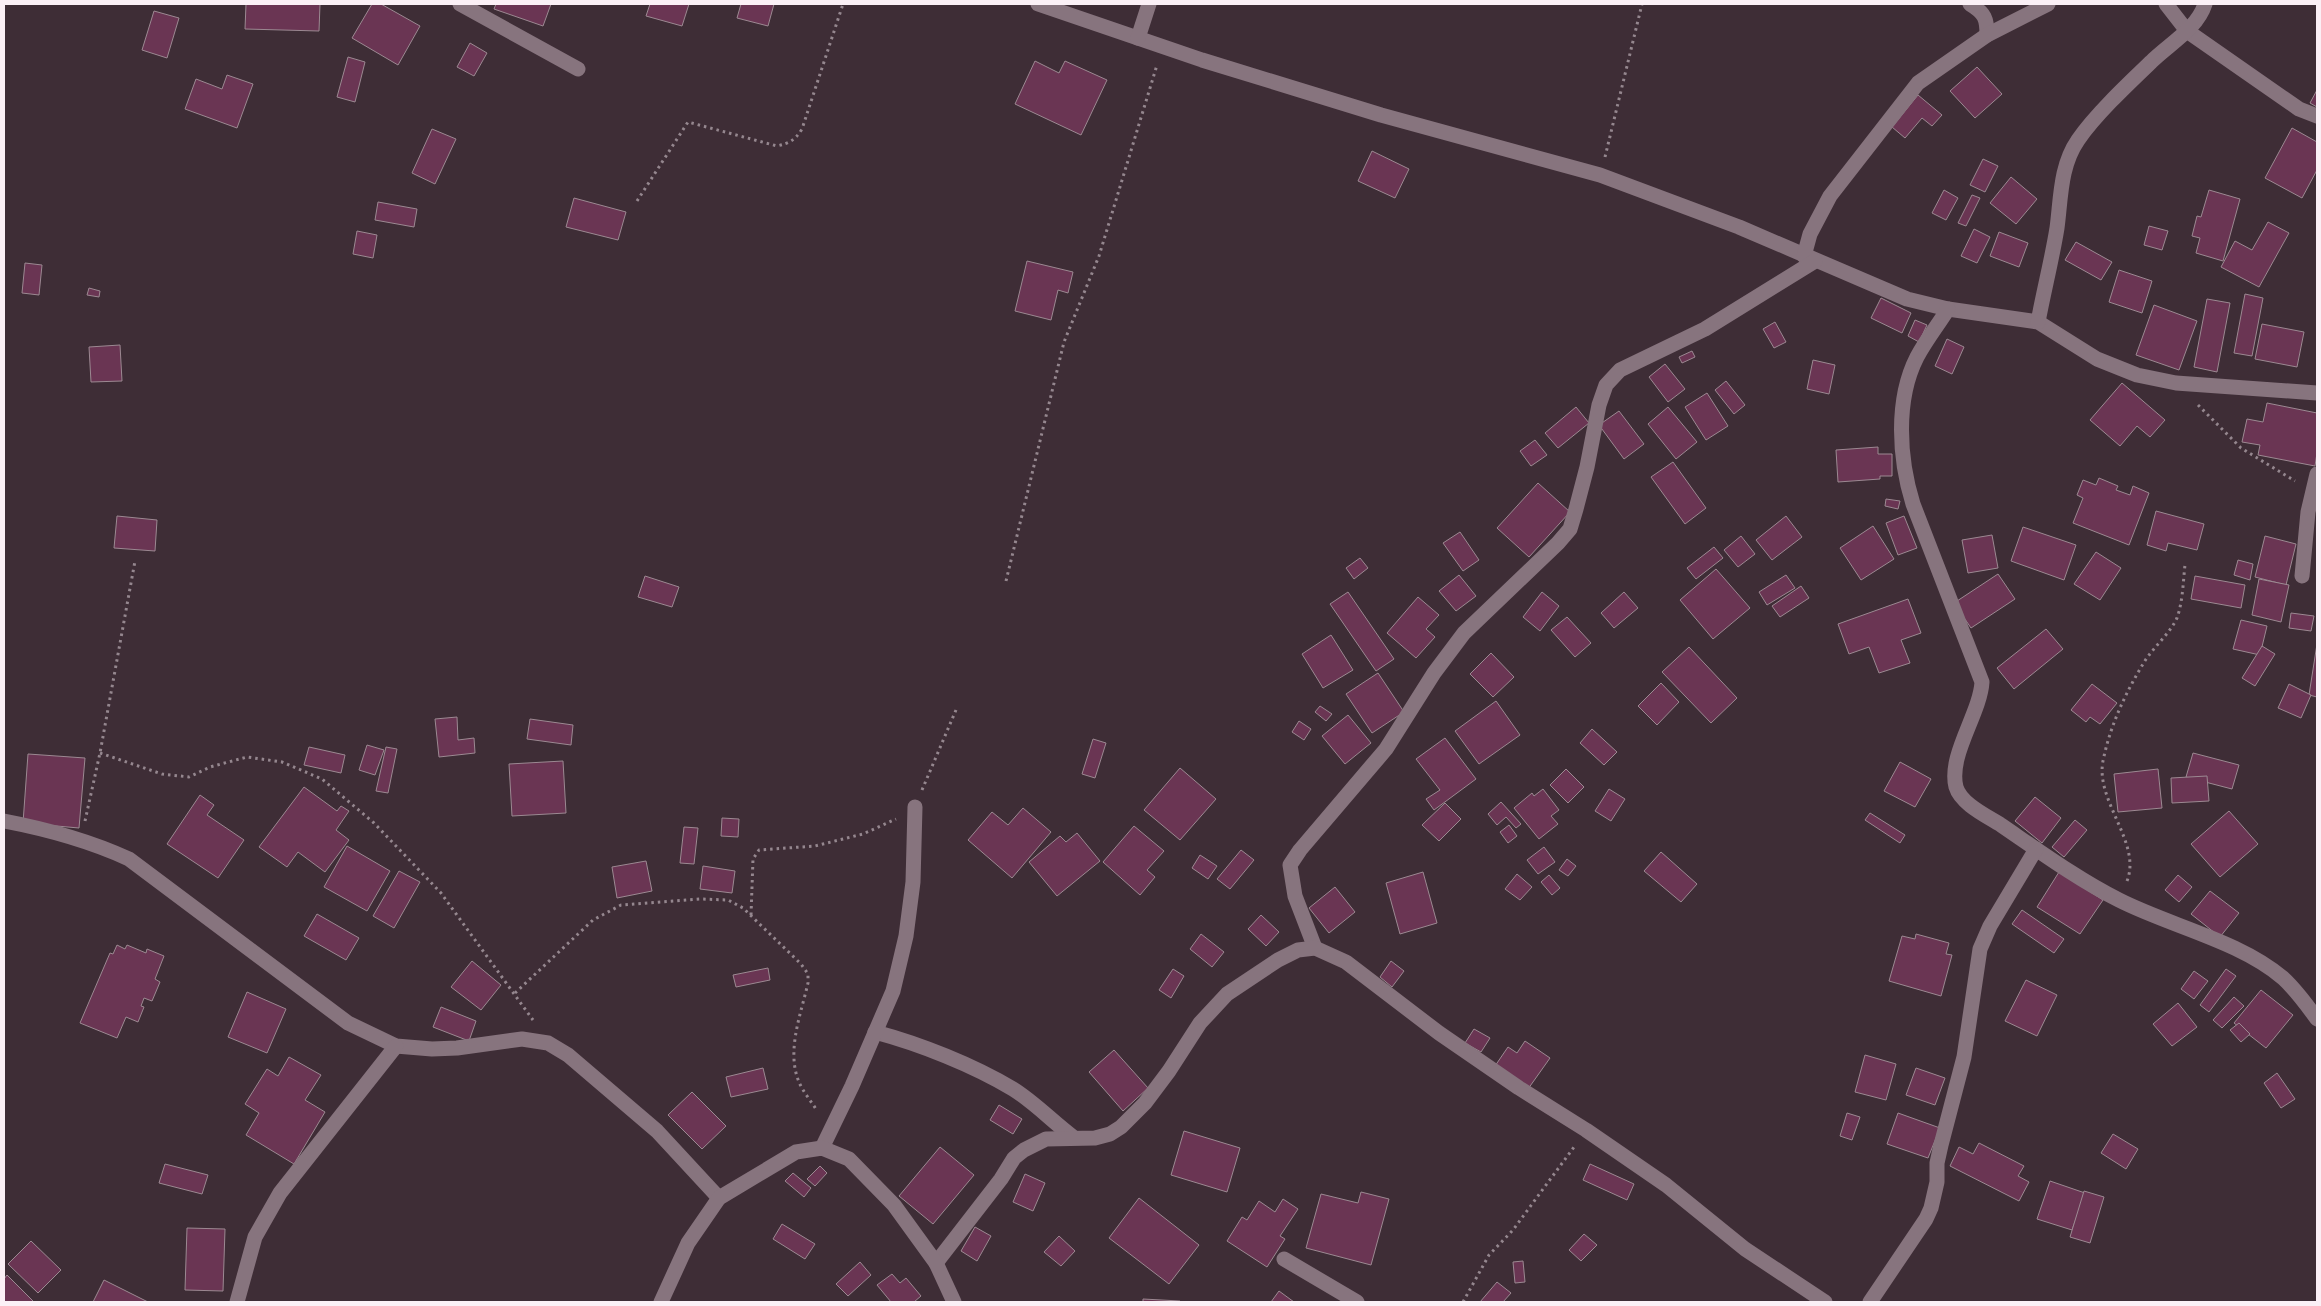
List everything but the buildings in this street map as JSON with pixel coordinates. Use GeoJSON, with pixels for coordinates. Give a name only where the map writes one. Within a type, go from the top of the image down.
{"type":"FeatureCollection","features":[{"type":"Feature","properties":{"kind":"street"},"geometry":{"type":"LineString","coordinates":[[460,4],[578,69]]}},
{"type":"Feature","properties":{"kind":"street"},"geometry":{"type":"LineString","coordinates":[[1038,4],[1163,47],[1381,115],[1600,175],[1739,227],[1907,299],[1948,309],[2038,322],[2097,359],[2137,374],[2176,383],[2317,393]]}},
{"type":"Feature","properties":{"kind":"street"},"geometry":{"type":"LineString","coordinates":[[1138,38],[1149,4]]}},
{"type":"Feature","properties":{"kind":"street"},"geometry":{"type":"LineString","coordinates":[[1970,4],[1984,14],[1987,20],[1987,35]]}},
{"type":"Feature","properties":{"kind":"street"},"geometry":{"type":"LineString","coordinates":[[1810,258],[1810,234],[1830,196],[1918,83],[1944,63],[1987,35],[2048,4]]}},
{"type":"Feature","properties":{"kind":"street"},"geometry":{"type":"LineString","coordinates":[[2166,4],[2187,31],[2300,109],[2317,116]]}},
{"type":"Feature","properties":{"kind":"street"},"geometry":{"type":"LineString","coordinates":[[2038,322],[2056,229],[2063,173],[2070,153],[2079,139],[2118,96],[2152,61],[2187,31],[2205,4]]}},
{"type":"Feature","properties":{"kind":"street"},"geometry":{"type":"LineString","coordinates":[[1315,948],[1295,896],[1290,865],[1300,850],[1386,749],[1434,673],[1464,632],[1558,543],[1570,529],[1587,467],[1599,405],[1606,385],[1620,370],[1705,329],[1810,258]]}},
{"type":"Feature","properties":{"kind":"street"},"geometry":{"type":"LineString","coordinates":[[1948,309],[1916,358],[1907,387],[1902,415],[1905,478],[1912,504],[1982,682],[1981,694],[1962,743],[1955,775],[1956,788],[1966,802],[2036,849],[2119,900],[2248,956],[2282,978],[2317,1019]]}},
{"type":"Feature","properties":{"kind":"street"},"geometry":{"type":"LineString","coordinates":[[2302,576],[2311,491],[2317,474]]}},
{"type":"Feature","properties":{"kind":"street"},"geometry":{"type":"LineString","coordinates":[[822,1148],[852,1086],[892,992],[906,936],[913,882],[915,807]]}},
{"type":"Feature","properties":{"kind":"street"},"geometry":{"type":"LineString","coordinates":[[4,821],[30,826],[103,847],[130,859],[348,1023],[396,1046],[432,1049],[457,1048],[522,1039],[548,1043],[568,1055],[657,1131],[719,1198]]}},
{"type":"Feature","properties":{"kind":"street"},"geometry":{"type":"LineString","coordinates":[[1870,1302],[1926,1219],[1931,1208],[1941,1145],[1964,1057],[1980,948],[1990,926],[2036,849]]}},
{"type":"Feature","properties":{"kind":"street"},"geometry":{"type":"LineString","coordinates":[[936,1263],[1001,1179],[1014,1158],[1024,1150],[1046,1139],[1095,1138],[1110,1134],[1121,1127],[1145,1103],[1169,1071],[1200,1023],[1227,994],[1278,960],[1298,950],[1315,948],[1346,962],[1439,1033],[1518,1088],[1586,1130],[1666,1185],[1745,1249],[1825,1302]]}},
{"type":"Feature","properties":{"kind":"street"},"geometry":{"type":"LineString","coordinates":[[875,1032],[903,1039],[937,1052],[1014,1089],[1072,1137]]}},
{"type":"Feature","properties":{"kind":"street"},"geometry":{"type":"LineString","coordinates":[[238,1302],[255,1237],[280,1193],[396,1046]]}},
{"type":"Feature","properties":{"kind":"street"},"geometry":{"type":"LineString","coordinates":[[661,1302],[688,1243],[719,1198],[796,1152],[822,1148],[849,1159],[894,1205],[936,1263],[954,1302]]}},
{"type":"Feature","properties":{"kind":"street"},"geometry":{"type":"LineString","coordinates":[[1284,1259],[1357,1302]]}},
{"type":"Feature","properties":{"kind":"path"},"geometry":{"type":"LineString","coordinates":[[637,201],[688,122],[777,146],[790,143],[797,137],[802,129],[843,4]]}},
{"type":"Feature","properties":{"kind":"path"},"geometry":{"type":"LineString","coordinates":[[1600,175],[1642,4]]}},
{"type":"Feature","properties":{"kind":"path"},"geometry":{"type":"LineString","coordinates":[[1006,581],[1064,342],[1099,256],[1163,47]]}},
{"type":"Feature","properties":{"kind":"path"},"geometry":{"type":"LineString","coordinates":[[2176,383],[2241,448],[2311,491]]}},
{"type":"Feature","properties":{"kind":"path"},"geometry":{"type":"LineString","coordinates":[[81,841],[100,753],[134,561]]}},
{"type":"Feature","properties":{"kind":"path"},"geometry":{"type":"LineString","coordinates":[[2119,900],[2131,866],[2123,834],[2105,788],[2102,764],[2114,721],[2144,662],[2171,628],[2177,617],[2182,597],[2185,565]]}},
{"type":"Feature","properties":{"kind":"path"},"geometry":{"type":"LineString","coordinates":[[751,916],[754,859],[759,850],[815,846],[863,834],[892,821],[915,807],[956,710]]}},
{"type":"Feature","properties":{"kind":"path"},"geometry":{"type":"LineString","coordinates":[[100,753],[162,774],[189,776],[210,767],[247,757],[282,762],[322,779],[374,823],[441,893],[515,993],[548,1043]]}},
{"type":"Feature","properties":{"kind":"path"},"geometry":{"type":"LineString","coordinates":[[515,993],[593,920],[621,905],[700,899],[728,900],[751,916],[801,964],[808,974],[808,983],[796,1036],[794,1060],[799,1082],[830,1131]]}},
{"type":"Feature","properties":{"kind":"path"},"geometry":{"type":"LineString","coordinates":[[1463,1302],[1489,1255],[1513,1230],[1586,1130]]}}]}
